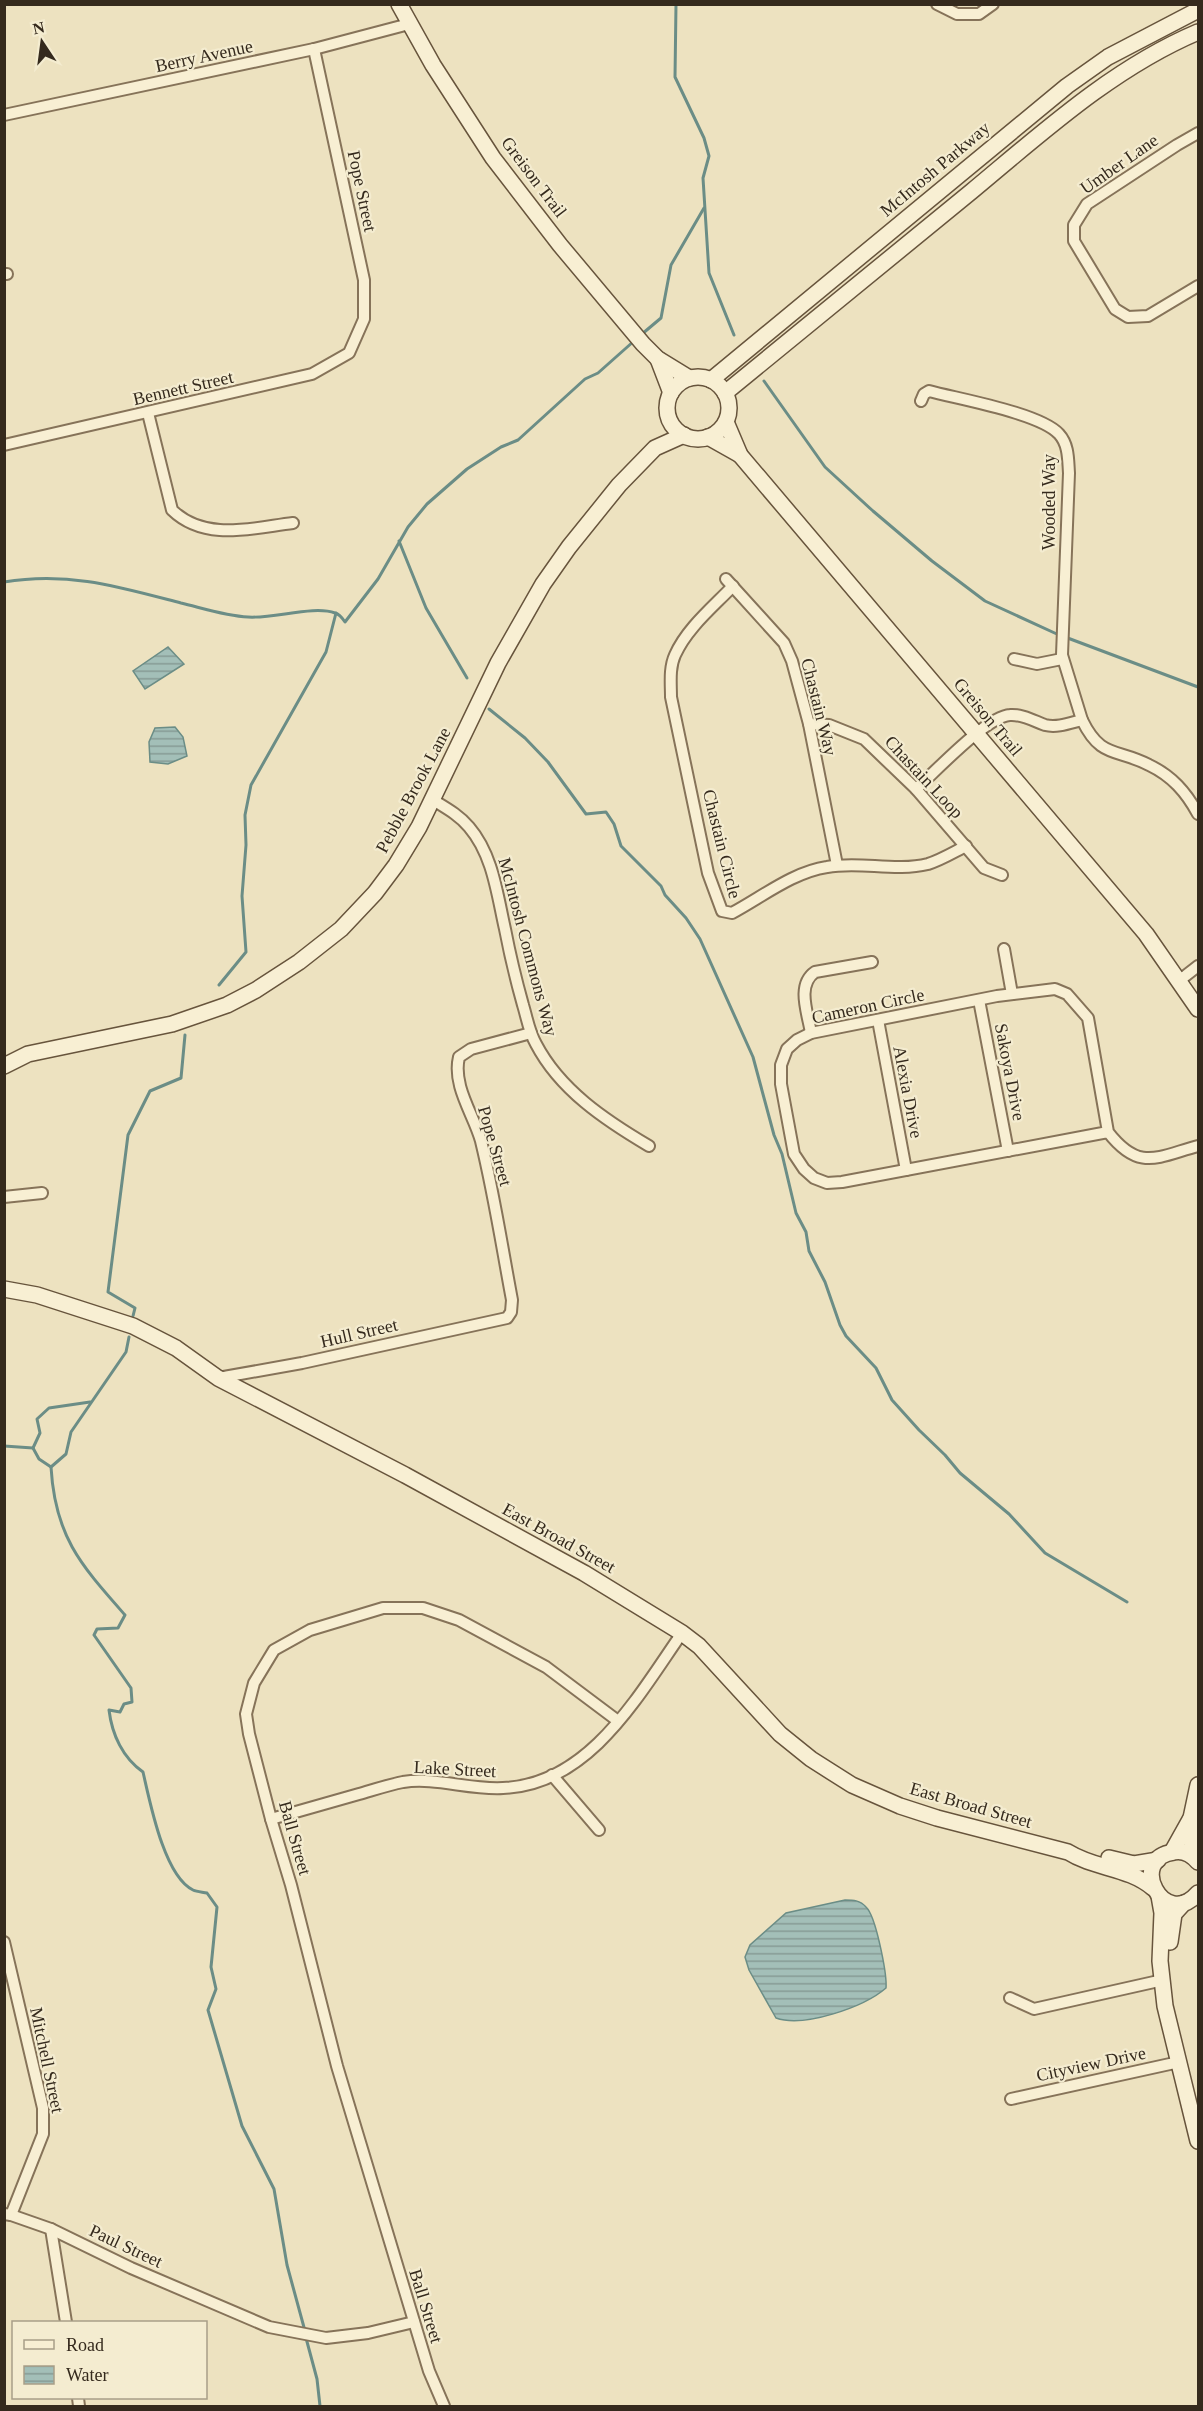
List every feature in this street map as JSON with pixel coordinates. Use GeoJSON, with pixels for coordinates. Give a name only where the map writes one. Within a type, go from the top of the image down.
{"type":"FeatureCollection","features":[{"type":"Feature","properties":{"kind":"street","name":"Greison Trail"},"geometry":{"type":"LineString","coordinates":[[399,4],[493,158],[643,344],[657,359],[689,378]]}},
{"type":"Feature","properties":{"kind":"street"},"geometry":{"type":"LineString","coordinates":[[937,4],[957,14],[979,14],[993,4]]}},
{"type":"Feature","properties":{"kind":"street","name":"McIntosh Parkway"},"geometry":{"type":"LineString","coordinates":[[711,380],[1067,86],[1108,57],[1198,10]]}},
{"type":"Feature","properties":{"kind":"street","name":"Berry Avenue"},"geometry":{"type":"LineString","coordinates":[[4,115],[314,49],[410,24]]}},
{"type":"Feature","properties":{"kind":"street"},"geometry":{"type":"LineString","coordinates":[[725,393],[1051,125],[1124,71],[1152,54],[1198,32]]}},
{"type":"Feature","properties":{"kind":"street","name":"Pope Street"},"geometry":{"type":"LineString","coordinates":[[314,49],[364,280],[364,319],[355,339]]}},
{"type":"Feature","properties":{"kind":"street","name":"Umber Lane"},"geometry":{"type":"LineString","coordinates":[[1198,133],[1087,204],[1074,225],[1074,242],[1115,309],[1128,317],[1148,316],[1198,286]]}},
{"type":"Feature","properties":{"kind":"street","name":"Bennett Street"},"geometry":{"type":"LineString","coordinates":[[4,445],[312,374],[350,353],[355,339]]}},
{"type":"Feature","properties":{"kind":"street","name":"Greison Trail"},"geometry":{"type":"LineString","coordinates":[[657,359],[671,393]]}},
{"type":"Feature","properties":{"kind":"street"},"geometry":{"type":"LineString","coordinates":[[689,378],[711,380],[725,393],[729,402],[726,422],[708,437],[700,439],[684,435],[672,424],[668,415],[668,400],[671,393],[689,378]]}},
{"type":"Feature","properties":{"kind":"street","name":"Wooded Way"},"geometry":{"type":"LineString","coordinates":[[921,400],[928,391],[1031,418],[1059,434],[1066,444],[1069,473],[1061,642],[1062,659],[1082,720],[1090,738],[1104,748],[1148,764],[1169,776],[1188,795],[1198,814]]}},
{"type":"Feature","properties":{"kind":"street"},"geometry":{"type":"LineString","coordinates":[[148,413],[172,510],[184,522],[213,530],[237,530],[293,523]]}},
{"type":"Feature","properties":{"kind":"street","name":"Pebble Brook Lane"},"geometry":{"type":"LineString","coordinates":[[4,1066],[38,1052],[172,1024],[226,1005],[256,990],[299,962],[332,936],[362,907],[396,866],[433,800],[498,663],[543,584],[605,501],[655,448],[668,415]]}},
{"type":"Feature","properties":{"kind":"street","name":"Greison Trail"},"geometry":{"type":"LineString","coordinates":[[726,422],[740,455],[1146,934],[1198,1009]]}},
{"type":"Feature","properties":{"kind":"street","name":"Pebble Brook Lane"},"geometry":{"type":"LineString","coordinates":[[655,448],[684,435]]}},
{"type":"Feature","properties":{"kind":"street","name":"Greison Trail"},"geometry":{"type":"LineString","coordinates":[[708,437],[740,455]]}},
{"type":"Feature","properties":{"kind":"street","name":"Chastain Way"},"geometry":{"type":"LineString","coordinates":[[730,583],[784,644],[792,661],[809,724],[837,866]]}},
{"type":"Feature","properties":{"kind":"street","name":"Chastain Circle"},"geometry":{"type":"LineString","coordinates":[[730,583],[687,636],[674,656],[671,673],[671,697],[708,873],[722,911],[732,913],[804,873],[837,866],[908,867],[930,863],[966,846]]}},
{"type":"Feature","properties":{"kind":"street"},"geometry":{"type":"LineString","coordinates":[[1014,659],[1037,664],[1062,659]]}},
{"type":"Feature","properties":{"kind":"street"},"geometry":{"type":"LineString","coordinates":[[916,789],[986,725],[1010,715],[1048,725],[1061,725],[1082,720]]}},
{"type":"Feature","properties":{"kind":"street","name":"Chastain Loop"},"geometry":{"type":"LineString","coordinates":[[809,724],[829,725],[864,739],[916,789],[984,868],[1002,875]]}},
{"type":"Feature","properties":{"kind":"street","name":"McIntosh Commons Way"},"geometry":{"type":"LineString","coordinates":[[433,800],[455,813],[469,827],[483,848],[495,885],[514,972],[531,1033],[553,1070],[581,1099],[608,1121],[649,1146]]}},
{"type":"Feature","properties":{"kind":"street"},"geometry":{"type":"LineString","coordinates":[[1004,949],[1012,994]]}},
{"type":"Feature","properties":{"kind":"street"},"geometry":{"type":"LineString","coordinates":[[811,1033],[804,991],[808,977],[815,972],[872,962]]}},
{"type":"Feature","properties":{"kind":"street"},"geometry":{"type":"LineString","coordinates":[[1179,980],[1198,966]]}},
{"type":"Feature","properties":{"kind":"street","name":"Cameron Circle"},"geometry":{"type":"LineString","coordinates":[[1055,989],[1067,994],[1088,1018],[1108,1132],[827,1183],[814,1178],[804,1169],[794,1154],[781,1084],[781,1065],[787,1049],[797,1040],[811,1033],[1012,994],[1055,989]]}},
{"type":"Feature","properties":{"kind":"street","name":"Sakoya Drive"},"geometry":{"type":"LineString","coordinates":[[979,1000],[1008,1151]]}},
{"type":"Feature","properties":{"kind":"street","name":"Alexia Drive"},"geometry":{"type":"LineString","coordinates":[[878,1020],[906,1170]]}},
{"type":"Feature","properties":{"kind":"street","name":"Pope Street"},"geometry":{"type":"LineString","coordinates":[[507,1318],[511,1312],[512,1300],[491,1187],[480,1138],[460,1083],[458,1063],[459,1057],[471,1049],[531,1033]]}},
{"type":"Feature","properties":{"kind":"street"},"geometry":{"type":"LineString","coordinates":[[1108,1132],[1128,1153],[1144,1160],[1198,1146]]}},
{"type":"Feature","properties":{"kind":"street"},"geometry":{"type":"LineString","coordinates":[[4,1197],[42,1193]]}},
{"type":"Feature","properties":{"kind":"street","name":"East Broad Street"},"geometry":{"type":"LineString","coordinates":[[4,1289],[37,1295],[133,1326],[176,1348],[218,1378],[405,1475],[584,1573],[682,1633],[699,1646],[780,1734],[811,1759],[852,1785],[900,1806],[936,1818],[1068,1852],[1079,1859],[1141,1878],[1170,1903],[1194,1896]]}},
{"type":"Feature","properties":{"kind":"street","name":"Hull Street"},"geometry":{"type":"LineString","coordinates":[[218,1378],[302,1363],[507,1318]]}},
{"type":"Feature","properties":{"kind":"street","name":"Ball Street"},"geometry":{"type":"LineString","coordinates":[[444,2406],[429,2371],[337,2066],[291,1885],[271,1819],[246,1714],[254,1683],[274,1650],[310,1630],[372,1611],[383,1608],[423,1608],[459,1620],[546,1667],[618,1721]]}},
{"type":"Feature","properties":{"kind":"street","name":"Lake Street"},"geometry":{"type":"LineString","coordinates":[[271,1819],[403,1782],[430,1781],[465,1787],[504,1788],[537,1782],[582,1758],[600,1744],[682,1633]]}},
{"type":"Feature","properties":{"kind":"street"},"geometry":{"type":"LineString","coordinates":[[552,1775],[599,1830]]}},
{"type":"Feature","properties":{"kind":"street"},"geometry":{"type":"LineString","coordinates":[[1195,1859],[1191,1818],[1198,1785]]}},
{"type":"Feature","properties":{"kind":"street"},"geometry":{"type":"LineString","coordinates":[[1191,1818],[1152,1873],[1162,1912],[1160,1961],[1165,2006],[1198,2141]]}},
{"type":"Feature","properties":{"kind":"street","name":"East Broad Street"},"geometry":{"type":"LineString","coordinates":[[1068,1852],[1081,1851],[1134,1864],[1182,1852],[1195,1859]]}},
{"type":"Feature","properties":{"kind":"street"},"geometry":{"type":"LineString","coordinates":[[1163,1980],[1169,1961],[1174,1914],[1194,1896]]}},
{"type":"Feature","properties":{"kind":"street","name":"Mitchell Street"},"geometry":{"type":"LineString","coordinates":[[4,1942],[43,2108],[44,2124],[40,2145],[8,2215]]}},
{"type":"Feature","properties":{"kind":"street"},"geometry":{"type":"LineString","coordinates":[[1010,1998],[1034,2009],[1163,1980]]}},
{"type":"Feature","properties":{"kind":"street","name":"Cityview Drive"},"geometry":{"type":"LineString","coordinates":[[1011,2099],[1179,2062]]}},
{"type":"Feature","properties":{"kind":"street","name":"Paul Street"},"geometry":{"type":"LineString","coordinates":[[8,2215],[51,2229],[131,2268],[269,2327],[326,2338],[368,2333],[414,2322]]}},
{"type":"Feature","properties":{"kind":"street"},"geometry":{"type":"LineString","coordinates":[[51,2229],[66,2321]]}},
{"type":"Feature","properties":{"kind":"water"},"geometry":{"type":"Polygon","coordinates":[[[168,647],[184,664],[145,689],[133,671],[168,647]]]}},
{"type":"Feature","properties":{"kind":"water"},"geometry":{"type":"Polygon","coordinates":[[[175,727],[183,737],[187,756],[168,764],[150,762],[149,742],[155,728],[175,727]]]}},
{"type":"Feature","properties":{"kind":"water"},"geometry":{"type":"Polygon","coordinates":[[[845,1900],[861,1903],[870,1912],[880,1946],[886,1988],[863,2002],[833,2014],[802,2020],[776,2018],[749,1970],[745,1957],[750,1945],[786,1913],[845,1900]]]}},
{"type":"Feature","properties":{"kind":"waterway"},"geometry":{"type":"LineString","coordinates":[[676,4],[675,77],[704,138],[709,156],[703,178],[709,273],[734,335]]}},
{"type":"Feature","properties":{"kind":"waterway"},"geometry":{"type":"LineString","coordinates":[[642,334],[661,318],[671,265],[704,208]]}},
{"type":"Feature","properties":{"kind":"waterway"},"geometry":{"type":"LineString","coordinates":[[4,582],[50,578],[94,582],[231,615],[258,617],[305,611],[326,611],[338,614],[345,622],[378,579],[408,527],[427,504],[467,469],[501,447],[518,440],[585,379],[598,373],[634,341]]}},
{"type":"Feature","properties":{"kind":"waterway"},"geometry":{"type":"LineString","coordinates":[[764,381],[825,467],[873,511],[932,561],[985,601],[1059,635]]}},
{"type":"Feature","properties":{"kind":"waterway"},"geometry":{"type":"LineString","coordinates":[[399,541],[426,608],[467,678]]}},
{"type":"Feature","properties":{"kind":"waterway"},"geometry":{"type":"LineString","coordinates":[[219,985],[246,952],[242,896],[246,845],[245,815],[251,785],[326,652],[336,613]]}},
{"type":"Feature","properties":{"kind":"waterway"},"geometry":{"type":"LineString","coordinates":[[1065,637],[1198,687]]}},
{"type":"Feature","properties":{"kind":"waterway"},"geometry":{"type":"LineString","coordinates":[[489,709],[525,738],[548,762],[586,814],[606,812],[614,824],[621,846],[661,886],[665,895],[686,918],[700,939],[753,1057],[774,1135],[782,1154],[796,1213],[806,1232],[809,1251],[825,1282],[846,1336],[876,1368],[892,1400],[960,1473],[1009,1514],[1045,1553],[1127,1602]]}},
{"type":"Feature","properties":{"kind":"waterway"},"geometry":{"type":"LineString","coordinates":[[133,1316],[135,1308],[108,1292],[128,1135],[150,1091],[181,1078],[185,1035]]}},
{"type":"Feature","properties":{"kind":"waterway"},"geometry":{"type":"LineString","coordinates":[[129,1337],[126,1352],[71,1432],[66,1454],[51,1467],[54,1491],[58,1513],[73,1548],[95,1581],[125,1615],[118,1628],[97,1629],[94,1635],[131,1688],[132,1702],[124,1704],[120,1712],[109,1710],[116,1737],[124,1753],[143,1772],[160,1837],[174,1870],[193,1890],[207,1893],[217,1907],[211,1967],[216,1989],[208,2010],[242,2126],[274,2189],[287,2265],[305,2331]]}},
{"type":"Feature","properties":{"kind":"waterway"},"geometry":{"type":"LineString","coordinates":[[4,1446],[33,1448],[40,1433],[37,1419],[49,1408],[90,1402]]}},
{"type":"Feature","properties":{"kind":"waterway"},"geometry":{"type":"LineString","coordinates":[[33,1448],[39,1459],[51,1467]]}},
{"type":"Feature","properties":{"kind":"waterway"},"geometry":{"type":"LineString","coordinates":[[306,2338],[317,2379],[320,2406]]}}]}
